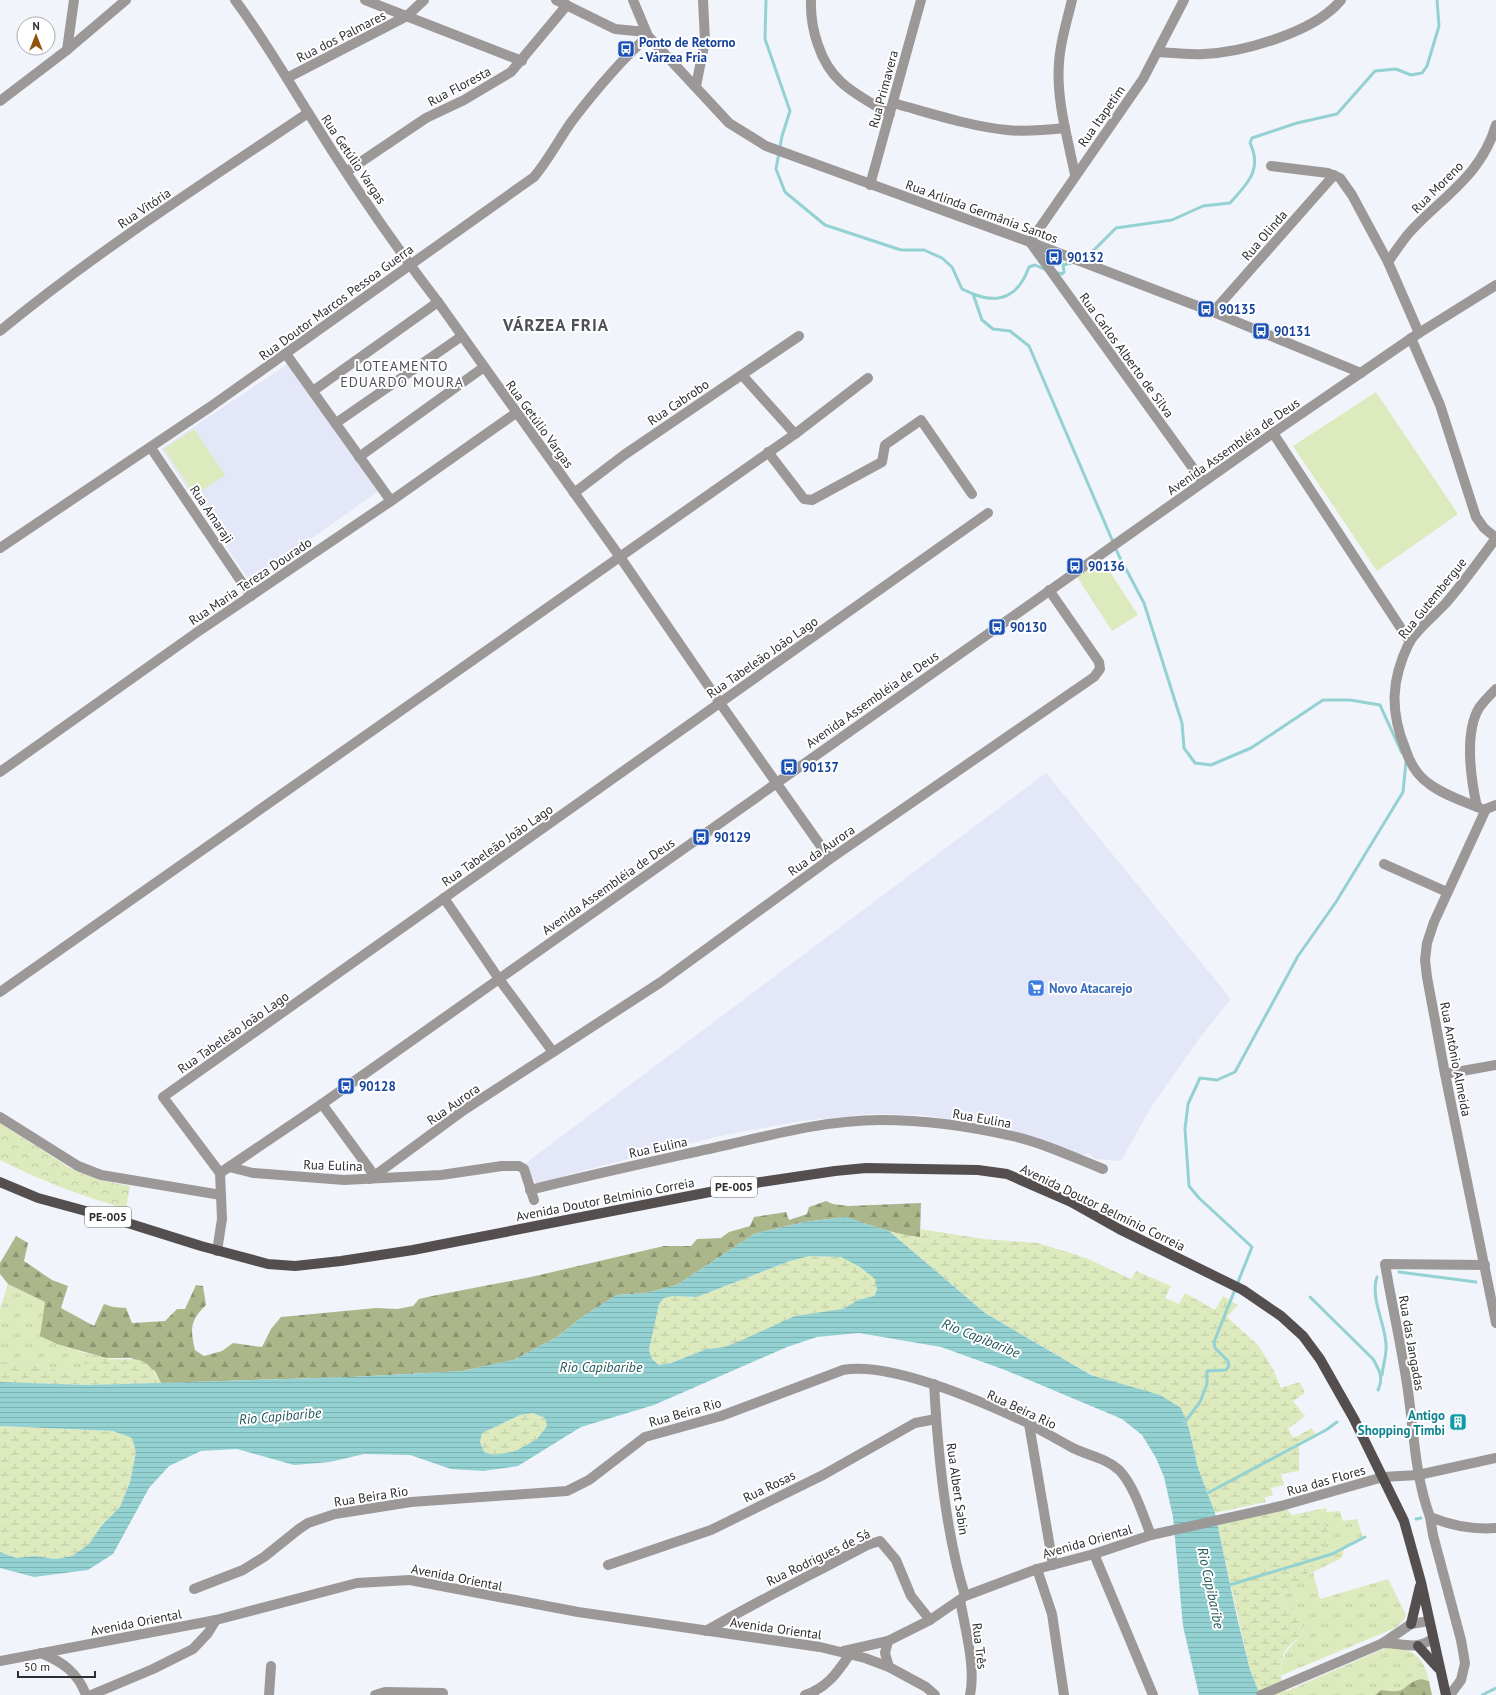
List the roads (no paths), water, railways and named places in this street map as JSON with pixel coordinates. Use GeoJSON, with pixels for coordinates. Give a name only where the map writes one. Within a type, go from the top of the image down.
{"type":"FeatureCollection","features":[{"type":"Feature","properties":{"kind":"main road","name":"Avenida Doutor Belmínio Correia"},"geometry":{"type":"LineString","coordinates":[[0,1182],[38,1198],[115,1219],[217,1251],[268,1264],[295,1266],[413,1250],[761,1182],[821,1172],[866,1168],[978,1170],[1007,1174],[1071,1202],[1242,1290],[1281,1316],[1303,1336],[1312,1346],[1354,1418],[1404,1521],[1421,1582],[1429,1621]]}},
{"type":"Feature","properties":{"kind":"main road"},"geometry":{"type":"LineString","coordinates":[[1411,1624],[1421,1582]]}},
{"type":"Feature","properties":{"kind":"main road","name":"PE-005"},"geometry":{"type":"LineString","coordinates":[[1429,1621],[1446,1695]]}},
{"type":"Feature","properties":{"kind":"main road"},"geometry":{"type":"LineString","coordinates":[[1418,1646],[1440,1672]]}},
{"type":"Feature","properties":{"kind":"street"},"geometry":{"type":"LineString","coordinates":[[67,50],[74,0]]}},
{"type":"Feature","properties":{"kind":"street"},"geometry":{"type":"LineString","coordinates":[[0,101],[67,50],[126,0]]}},
{"type":"Feature","properties":{"kind":"street","name":"Rua Getúlio Vargas"},"geometry":{"type":"LineString","coordinates":[[234,0],[287,78],[308,114],[346,172],[410,265],[620,557],[720,703],[830,859]]}},
{"type":"Feature","properties":{"kind":"street"},"geometry":{"type":"LineString","coordinates":[[365,0],[522,61]]}},
{"type":"Feature","properties":{"kind":"street","name":"Rua dos Palmares"},"geometry":{"type":"LineString","coordinates":[[287,78],[407,16],[424,0]]}},
{"type":"Feature","properties":{"kind":"street"},"geometry":{"type":"LineString","coordinates":[[556,0],[615,29],[647,34]]}},
{"type":"Feature","properties":{"kind":"street"},"geometry":{"type":"LineString","coordinates":[[633,0],[647,34]]}},
{"type":"Feature","properties":{"kind":"street"},"geometry":{"type":"LineString","coordinates":[[696,86],[705,41],[703,0]]}},
{"type":"Feature","properties":{"kind":"street"},"geometry":{"type":"LineString","coordinates":[[811,0],[813,25],[821,51],[829,68],[840,82],[851,91],[890,114]]}},
{"type":"Feature","properties":{"kind":"street","name":"Rua Primavera"},"geometry":{"type":"LineString","coordinates":[[870,185],[921,0]]}},
{"type":"Feature","properties":{"kind":"street"},"geometry":{"type":"LineString","coordinates":[[1072,0],[1059,65],[1065,128],[1075,175]]}},
{"type":"Feature","properties":{"kind":"street","name":"Rua Itapetim"},"geometry":{"type":"LineString","coordinates":[[1030,242],[1134,91],[1158,52],[1184,0]]}},
{"type":"Feature","properties":{"kind":"street"},"geometry":{"type":"LineString","coordinates":[[1158,52],[1204,54],[1248,46],[1308,25],[1332,10],[1341,0]]}},
{"type":"Feature","properties":{"kind":"street","name":"Rua Floresta"},"geometry":{"type":"LineString","coordinates":[[346,172],[426,118],[464,100],[500,80],[522,61],[567,5]]}},
{"type":"Feature","properties":{"kind":"street","name":"Rua Arlinda Germânia Santos"},"geometry":{"type":"LineString","coordinates":[[647,34],[729,123],[749,138],[786,154],[1030,242],[1213,312],[1361,373]]}},
{"type":"Feature","properties":{"kind":"street","name":"Rua Doutor Marcos Pessoa Guerra"},"geometry":{"type":"LineString","coordinates":[[0,548],[151,448],[286,354],[534,177],[549,160],[572,122],[627,54],[647,34]]}},
{"type":"Feature","properties":{"kind":"street"},"geometry":{"type":"LineString","coordinates":[[893,103],[947,118],[1005,130],[1065,128]]}},
{"type":"Feature","properties":{"kind":"street","name":"Rua Vitória"},"geometry":{"type":"LineString","coordinates":[[0,331],[38,299],[120,240],[308,114]]}},
{"type":"Feature","properties":{"kind":"street","name":"Rua Moreno"},"geometry":{"type":"LineString","coordinates":[[1388,262],[1410,232],[1468,176],[1486,151],[1496,125]]}},
{"type":"Feature","properties":{"kind":"street"},"geometry":{"type":"LineString","coordinates":[[1271,166],[1334,175],[1344,183],[1352,195],[1388,262],[1440,405],[1476,517],[1484,528],[1496,538]]}},
{"type":"Feature","properties":{"kind":"street","name":"Rua Olinda"},"geometry":{"type":"LineString","coordinates":[[1213,312],[1334,175]]}},
{"type":"Feature","properties":{"kind":"street","name":"Rua Carlos Alberto de Silva"},"geometry":{"type":"LineString","coordinates":[[1030,242],[1203,482]]}},
{"type":"Feature","properties":{"kind":"street","name":"Avenida Assembléia de Deus"},"geometry":{"type":"LineString","coordinates":[[220,1173],[322,1104],[776,782],[1049,590],[1120,542],[1273,433],[1415,336],[1496,285]]}},
{"type":"Feature","properties":{"kind":"street"},"geometry":{"type":"LineString","coordinates":[[313,391],[438,302]]}},
{"type":"Feature","properties":{"kind":"street"},"geometry":{"type":"LineString","coordinates":[[336,423],[462,336]]}},
{"type":"Feature","properties":{"kind":"street","name":"Rua Cabrobo"},"geometry":{"type":"LineString","coordinates":[[574,493],[624,454],[799,336]]}},
{"type":"Feature","properties":{"kind":"street"},"geometry":{"type":"LineString","coordinates":[[286,354],[391,501]]}},
{"type":"Feature","properties":{"kind":"street"},"geometry":{"type":"LineString","coordinates":[[359,457],[484,367]]}},
{"type":"Feature","properties":{"kind":"street"},"geometry":{"type":"LineString","coordinates":[[742,375],[795,434]]}},
{"type":"Feature","properties":{"kind":"street"},"geometry":{"type":"LineString","coordinates":[[0,992],[795,434],[868,378]]}},
{"type":"Feature","properties":{"kind":"street","name":"Rua Maria Tereza Dourado"},"geometry":{"type":"LineString","coordinates":[[0,772],[516,413]]}},
{"type":"Feature","properties":{"kind":"street"},"geometry":{"type":"LineString","coordinates":[[768,452],[804,499],[812,500],[882,462],[885,445],[921,420],[972,494]]}},
{"type":"Feature","properties":{"kind":"street"},"geometry":{"type":"LineString","coordinates":[[1273,433],[1410,642]]}},
{"type":"Feature","properties":{"kind":"street","name":"Rua Amaraji"},"geometry":{"type":"LineString","coordinates":[[151,448],[251,596]]}},
{"type":"Feature","properties":{"kind":"street","name":"Rua Tabeleão João Lago"},"geometry":{"type":"LineString","coordinates":[[220,1173],[163,1097],[988,513]]}},
{"type":"Feature","properties":{"kind":"street","name":"Rua Gutembergue"},"geometry":{"type":"LineString","coordinates":[[1481,808],[1443,792],[1427,783],[1413,765],[1405,749],[1396,723],[1394,695],[1397,676],[1410,642],[1446,603],[1496,538]]}},
{"type":"Feature","properties":{"kind":"street","name":"Rua da Aurora"},"geometry":{"type":"LineString","coordinates":[[552,1052],[661,982],[830,859],[1097,674],[1100,666],[1049,590]]}},
{"type":"Feature","properties":{"kind":"street"},"geometry":{"type":"LineString","coordinates":[[1496,689],[1479,708],[1474,718],[1472,731],[1471,776],[1481,808],[1496,805]]}},
{"type":"Feature","properties":{"kind":"street","name":"Rua Antônio Almeida"},"geometry":{"type":"LineString","coordinates":[[1481,808],[1430,936],[1425,960],[1445,1074],[1496,1323]]}},
{"type":"Feature","properties":{"kind":"street"},"geometry":{"type":"LineString","coordinates":[[1384,864],[1447,892]]}},
{"type":"Feature","properties":{"kind":"street"},"geometry":{"type":"LineString","coordinates":[[444,898],[499,979],[552,1052]]}},
{"type":"Feature","properties":{"kind":"street","name":"Rua Aurora"},"geometry":{"type":"LineString","coordinates":[[372,1177],[464,1110],[552,1052]]}},
{"type":"Feature","properties":{"kind":"street"},"geometry":{"type":"LineString","coordinates":[[1445,1074],[1496,1065]]}},
{"type":"Feature","properties":{"kind":"street"},"geometry":{"type":"LineString","coordinates":[[322,1104],[372,1177]]}},
{"type":"Feature","properties":{"kind":"street"},"geometry":{"type":"LineString","coordinates":[[0,1117],[78,1166],[101,1175],[221,1195]]}},
{"type":"Feature","properties":{"kind":"street","name":"Rua Eulina"},"geometry":{"type":"LineString","coordinates":[[229,1167],[253,1173],[344,1180],[372,1177],[441,1175],[502,1166],[519,1166],[524,1169],[530,1190],[758,1138],[839,1122],[878,1120],[917,1121],[968,1127],[1013,1136],[1070,1155],[1102,1169]]}},
{"type":"Feature","properties":{"kind":"street"},"geometry":{"type":"LineString","coordinates":[[217,1251],[222,1224],[220,1173]]}},
{"type":"Feature","properties":{"kind":"street"},"geometry":{"type":"LineString","coordinates":[[530,1190],[534,1200]]}},
{"type":"Feature","properties":{"kind":"street","name":"Rua das Jangadas"},"geometry":{"type":"LineString","coordinates":[[1450,1695],[1461,1680],[1465,1663],[1461,1640],[1418,1475],[1408,1390],[1385,1264],[1485,1265]]}},
{"type":"Feature","properties":{"kind":"street","name":"Rua Beira Rio"},"geometry":{"type":"LineString","coordinates":[[194,1589],[243,1570],[264,1557],[308,1523],[335,1514],[411,1502],[474,1499],[574,1489],[589,1480],[645,1437],[721,1416],[843,1370],[853,1368],[876,1369],[934,1384],[1029,1424],[1078,1450],[1111,1463],[1126,1477],[1151,1535]]}},
{"type":"Feature","properties":{"kind":"street","name":"Rua Albert Sabin"},"geometry":{"type":"LineString","coordinates":[[934,1384],[936,1419],[954,1557],[962,1598]]}},
{"type":"Feature","properties":{"kind":"street","name":"Rua Rosas"},"geometry":{"type":"LineString","coordinates":[[608,1565],[711,1530],[823,1474],[915,1423],[936,1419]]}},
{"type":"Feature","properties":{"kind":"street"},"geometry":{"type":"LineString","coordinates":[[1029,1424],[1053,1565]]}},
{"type":"Feature","properties":{"kind":"street","name":"Rua das Flores"},"geometry":{"type":"LineString","coordinates":[[1164,1532],[1281,1506],[1383,1477],[1418,1475],[1496,1458]]}},
{"type":"Feature","properties":{"kind":"street"},"geometry":{"type":"LineString","coordinates":[[1430,1517],[1452,1526],[1484,1529],[1496,1528]]}},
{"type":"Feature","properties":{"kind":"street","name":"Avenida Oriental"},"geometry":{"type":"LineString","coordinates":[[0,1661],[216,1620],[332,1589],[378,1581],[410,1580],[578,1612],[820,1647],[846,1653],[888,1641],[930,1620],[962,1598],[1037,1569],[1094,1554],[1164,1532]]}},
{"type":"Feature","properties":{"kind":"street","name":"Rua Rodrigues de Sá"},"geometry":{"type":"LineString","coordinates":[[706,1631],[757,1601],[795,1584],[867,1545],[880,1541],[896,1560],[911,1596],[930,1620]]}},
{"type":"Feature","properties":{"kind":"street"},"geometry":{"type":"LineString","coordinates":[[1094,1554],[1153,1695]]}},
{"type":"Feature","properties":{"kind":"street"},"geometry":{"type":"LineString","coordinates":[[1037,1569],[1052,1614],[1064,1695]]}},
{"type":"Feature","properties":{"kind":"street","name":"Rua Três"},"geometry":{"type":"LineString","coordinates":[[962,1598],[971,1672],[970,1695]]}},
{"type":"Feature","properties":{"kind":"street"},"geometry":{"type":"LineString","coordinates":[[91,1695],[153,1669],[193,1649],[208,1634],[216,1620]]}},
{"type":"Feature","properties":{"kind":"street"},"geometry":{"type":"LineString","coordinates":[[1261,1695],[1383,1643],[1411,1624],[1429,1621]]}},
{"type":"Feature","properties":{"kind":"street"},"geometry":{"type":"LineString","coordinates":[[1383,1643],[1400,1643],[1418,1646],[1426,1644],[1433,1638]]}},
{"type":"Feature","properties":{"kind":"street"},"geometry":{"type":"LineString","coordinates":[[888,1641],[885,1653],[889,1667]]}},
{"type":"Feature","properties":{"kind":"street"},"geometry":{"type":"LineString","coordinates":[[41,1653],[55,1658],[73,1672],[86,1695]]}},
{"type":"Feature","properties":{"kind":"street"},"geometry":{"type":"LineString","coordinates":[[805,1695],[824,1687],[836,1675],[846,1653],[889,1667],[926,1687],[935,1695]]}},
{"type":"Feature","properties":{"kind":"street"},"geometry":{"type":"LineString","coordinates":[[269,1695],[271,1666]]}},
{"type":"Feature","properties":{"kind":"street"},"geometry":{"type":"LineString","coordinates":[[375,1695],[385,1692],[443,1693]]}},
{"type":"Feature","properties":{"kind":"water","name":"Rio Capibaribe"},"geometry":{"type":"Polygon","coordinates":[[[845,1217],[889,1231],[985,1313],[1091,1375],[1160,1395],[1181,1408],[1189,1429],[1198,1468],[1215,1513],[1236,1613],[1250,1670],[1260,1695],[1199,1695],[1183,1626],[1173,1517],[1164,1477],[1156,1458],[1142,1435],[1122,1419],[1005,1370],[941,1347],[859,1333],[817,1337],[787,1347],[654,1405],[581,1427],[518,1466],[483,1471],[451,1469],[410,1455],[364,1454],[330,1462],[294,1465],[237,1449],[201,1451],[169,1466],[149,1488],[113,1554],[88,1570],[34,1577],[0,1568],[0,1552],[16,1558],[35,1556],[55,1559],[72,1556],[89,1544],[102,1525],[120,1507],[130,1482],[136,1452],[132,1438],[113,1431],[0,1426],[0,1382],[88,1385],[352,1377],[463,1371],[514,1360],[557,1337],[585,1315],[617,1295],[646,1293],[677,1285],[754,1234],[804,1222],[845,1217]],[[810,1256],[790,1261],[697,1297],[673,1296],[664,1298],[659,1304],[649,1350],[652,1359],[659,1365],[671,1363],[707,1349],[725,1347],[795,1316],[843,1309],[858,1300],[874,1296],[877,1290],[875,1279],[860,1267],[841,1257],[810,1256]],[[533,1413],[520,1415],[482,1433],[480,1442],[484,1452],[494,1455],[516,1451],[537,1439],[547,1426],[545,1418],[533,1413]]]}},
{"type":"Feature","properties":{"kind":"waterway"},"geometry":{"type":"LineString","coordinates":[[766,0],[765,39],[790,111],[782,136],[776,169],[785,192],[825,225],[901,250],[924,250],[942,258],[952,267],[962,289],[973,294],[982,320],[993,329],[1010,331],[1029,346],[1119,556],[1144,603],[1182,723],[1184,748],[1195,763],[1211,765],[1251,748],[1323,700],[1350,700],[1380,705],[1402,753]]}},
{"type":"Feature","properties":{"kind":"waterway"},"geometry":{"type":"LineString","coordinates":[[1084,260],[1116,228],[1172,220],[1203,206],[1230,203],[1247,183],[1254,169],[1254,153],[1250,143],[1252,138],[1297,123],[1337,114],[1375,71],[1396,69],[1411,75],[1422,73],[1427,66],[1439,26],[1437,0]]}},
{"type":"Feature","properties":{"kind":"waterway"},"geometry":{"type":"LineString","coordinates":[[1055,272],[1062,274],[1064,272],[1063,265],[1075,262]]}},
{"type":"Feature","properties":{"kind":"waterway"},"geometry":{"type":"LineString","coordinates":[[973,294],[983,297],[1000,298],[1008,295],[1020,285],[1029,267],[1035,265],[1046,270]]}},
{"type":"Feature","properties":{"kind":"waterway"},"geometry":{"type":"LineString","coordinates":[[1184,1423],[1200,1402],[1207,1384],[1207,1371],[1226,1370],[1229,1366],[1228,1361],[1215,1348],[1214,1342],[1252,1247],[1199,1198],[1189,1186],[1185,1129],[1188,1104],[1200,1078],[1217,1080],[1235,1072],[1298,956],[1336,902],[1403,792],[1406,762]]}},
{"type":"Feature","properties":{"kind":"waterway"},"geometry":{"type":"LineString","coordinates":[[1399,1272],[1476,1282]]}},
{"type":"Feature","properties":{"kind":"waterway"},"geometry":{"type":"LineString","coordinates":[[1377,1277],[1375,1293],[1386,1344],[1382,1375]]}},
{"type":"Feature","properties":{"kind":"waterway"},"geometry":{"type":"LineString","coordinates":[[1310,1297],[1373,1359],[1381,1377],[1378,1390]]}},
{"type":"Feature","properties":{"kind":"waterway"},"geometry":{"type":"LineString","coordinates":[[1204,1495],[1326,1430],[1337,1422]]}},
{"type":"Feature","properties":{"kind":"waterway"},"geometry":{"type":"LineString","coordinates":[[1416,1519],[1421,1518]]}},
{"type":"Feature","properties":{"kind":"waterway"},"geometry":{"type":"LineString","coordinates":[[1226,1586],[1332,1554],[1365,1537]]}},
{"type":"Feature","properties":{"kind":"waterway"},"geometry":{"type":"LineString","coordinates":[[1482,1695],[1496,1688]]}},
{"type":"Feature","properties":{"kind":"place","name":"Ponto de Retorno - Várzea Fria"},"geometry":{"type":"Point","coordinates":[626,49]}},
{"type":"Feature","properties":{"kind":"place","name":"90132"},"geometry":{"type":"Point","coordinates":[1054,257]}},
{"type":"Feature","properties":{"kind":"place","name":"90135"},"geometry":{"type":"Point","coordinates":[1206,309]}},
{"type":"Feature","properties":{"kind":"place","name":"90131"},"geometry":{"type":"Point","coordinates":[1261,331]}},
{"type":"Feature","properties":{"kind":"place","name":"90136"},"geometry":{"type":"Point","coordinates":[1075,566]}},
{"type":"Feature","properties":{"kind":"place","name":"90130"},"geometry":{"type":"Point","coordinates":[997,627]}},
{"type":"Feature","properties":{"kind":"place","name":"90137"},"geometry":{"type":"Point","coordinates":[789,767]}},
{"type":"Feature","properties":{"kind":"place","name":"90129"},"geometry":{"type":"Point","coordinates":[701,837]}},
{"type":"Feature","properties":{"kind":"place","name":"Novo Atacarejo"},"geometry":{"type":"Point","coordinates":[1036,988]}},
{"type":"Feature","properties":{"kind":"place","name":"90128"},"geometry":{"type":"Point","coordinates":[346,1086]}},
{"type":"Feature","properties":{"kind":"place","name":"Antigo Shopping Timbi"},"geometry":{"type":"Point","coordinates":[1458,1422]}},
{"type":"Feature","properties":{"kind":"district","name":"VÁRZEA FRIA"},"geometry":{"type":"Point","coordinates":[556,325]}},
{"type":"Feature","properties":{"kind":"district","name":"LOTEAMENTO EDUARDO MOURA"},"geometry":{"type":"Point","coordinates":[402,374]}}]}
